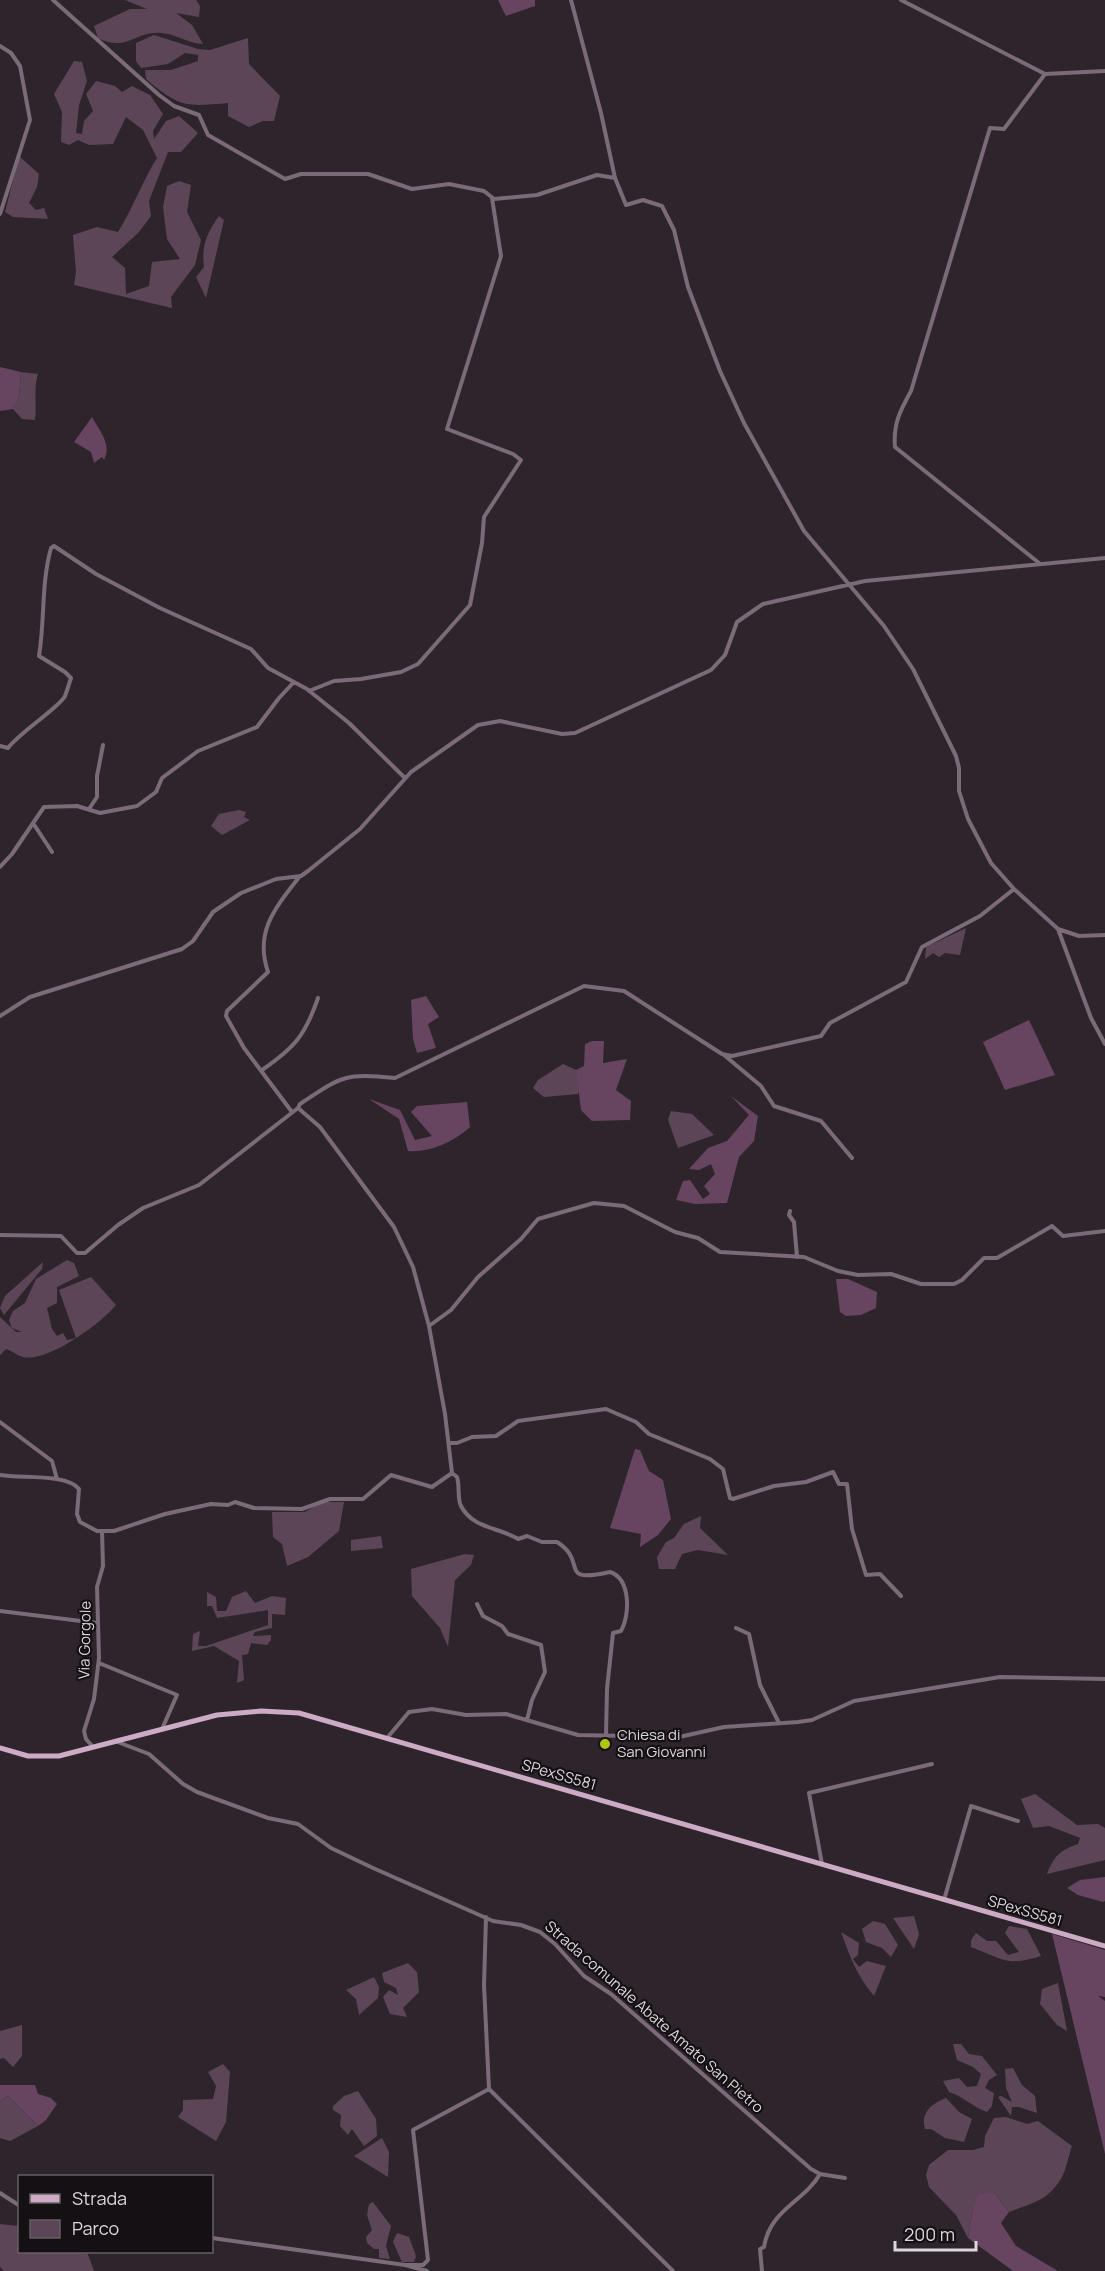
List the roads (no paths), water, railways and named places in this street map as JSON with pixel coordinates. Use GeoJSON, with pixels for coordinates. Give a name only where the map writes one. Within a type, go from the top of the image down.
{"type":"FeatureCollection","features":[{"type":"Feature","properties":{"kind":"main road","name":"SPexSS581"},"geometry":{"type":"LineString","coordinates":[[0,1748],[42,1757],[93,1747],[217,1715],[274,1711],[299,1713],[1105,1946]]}},
{"type":"Feature","properties":{"kind":"street"},"geometry":{"type":"LineString","coordinates":[[52,0],[159,95],[174,106],[199,115],[208,135],[285,179],[300,174],[368,174],[412,189],[450,184],[484,191],[492,198],[501,256],[447,429],[513,454],[521,460],[484,517],[482,543],[470,605],[413,668],[361,680],[334,681],[309,691]]}},
{"type":"Feature","properties":{"kind":"street"},"geometry":{"type":"LineString","coordinates":[[571,0],[615,178],[626,205],[643,200],[662,206],[674,230],[688,287],[720,371],[744,423],[804,531],[884,626],[913,669],[956,756],[959,768],[959,790],[968,819],[991,863],[1014,889],[1058,929],[1079,936],[1105,935]]}},
{"type":"Feature","properties":{"kind":"street"},"geometry":{"type":"LineString","coordinates":[[902,0],[1045,74],[1105,71]]}},
{"type":"Feature","properties":{"kind":"street"},"geometry":{"type":"LineString","coordinates":[[0,46],[11,53],[20,66],[30,120],[0,213]]}},
{"type":"Feature","properties":{"kind":"street"},"geometry":{"type":"LineString","coordinates":[[1039,564],[895,447],[895,439],[896,418],[911,391],[990,128],[1004,129],[1045,74]]}},
{"type":"Feature","properties":{"kind":"street"},"geometry":{"type":"LineString","coordinates":[[492,198],[537,195],[597,175],[615,178]]}},
{"type":"Feature","properties":{"kind":"street"},"geometry":{"type":"LineString","coordinates":[[0,746],[8,748],[22,732],[64,698],[70,682],[65,672],[39,656],[44,625],[44,578],[51,548],[54,546],[96,574],[160,608],[251,649],[268,668],[309,691],[349,723],[405,778]]}},
{"type":"Feature","properties":{"kind":"street"},"geometry":{"type":"LineString","coordinates":[[293,1112],[244,1048],[227,1020],[227,1011],[268,972],[262,952],[262,943],[274,909],[301,876],[360,829],[405,778],[484,722],[500,721],[562,734],[582,731],[717,666],[725,655],[730,634],[737,622],[753,609],[849,583],[1105,558]]}},
{"type":"Feature","properties":{"kind":"street"},"geometry":{"type":"LineString","coordinates":[[0,867],[12,854],[44,807],[69,805],[100,813],[137,806],[156,792],[162,778],[198,751],[257,727],[294,682]]}},
{"type":"Feature","properties":{"kind":"street"},"geometry":{"type":"LineString","coordinates":[[89,809],[97,797],[97,776],[103,745]]}},
{"type":"Feature","properties":{"kind":"street"},"geometry":{"type":"LineString","coordinates":[[33,823],[52,852]]}},
{"type":"Feature","properties":{"kind":"street"},"geometry":{"type":"LineString","coordinates":[[0,1016],[30,997],[182,949],[193,940],[213,912],[241,893],[276,879],[301,876]]}},
{"type":"Feature","properties":{"kind":"street"},"geometry":{"type":"LineString","coordinates":[[724,1055],[732,1056],[821,1036],[830,1023],[906,982],[922,947],[980,916],[1014,889]]}},
{"type":"Feature","properties":{"kind":"street"},"geometry":{"type":"LineString","coordinates":[[1058,929],[1091,1018],[1105,1044]]}},
{"type":"Feature","properties":{"kind":"street"},"geometry":{"type":"LineString","coordinates":[[0,1235],[62,1236],[77,1252],[85,1253],[117,1225],[143,1208],[199,1185],[298,1108],[300,1104],[340,1078],[363,1075],[395,1078],[584,986],[624,991],[724,1055],[761,1086],[774,1107],[820,1121],[852,1158]]}},
{"type":"Feature","properties":{"kind":"street"},"geometry":{"type":"LineString","coordinates":[[262,1070],[291,1049],[298,1041],[318,999]]}},
{"type":"Feature","properties":{"kind":"street"},"geometry":{"type":"LineString","coordinates":[[298,1108],[320,1127],[398,1232],[413,1267],[429,1326],[452,1473]]}},
{"type":"Feature","properties":{"kind":"street"},"geometry":{"type":"LineString","coordinates":[[429,1326],[451,1310],[478,1277],[521,1239],[538,1218],[594,1203],[624,1206],[675,1232],[698,1238],[720,1252],[797,1257],[858,1275],[891,1274],[921,1284],[941,1286],[963,1280],[984,1258],[997,1258],[1052,1226],[1063,1236],[1105,1231]]}},
{"type":"Feature","properties":{"kind":"street"},"geometry":{"type":"LineString","coordinates":[[790,1211],[789,1215],[795,1225],[797,1257]]}},
{"type":"Feature","properties":{"kind":"street"},"geometry":{"type":"LineString","coordinates":[[449,1443],[459,1443],[472,1437],[496,1436],[518,1421],[606,1409],[636,1422],[650,1434],[716,1464],[726,1474],[730,1498],[733,1499],[774,1486],[806,1482],[833,1473],[838,1484],[848,1484],[852,1528],[866,1575],[880,1574],[901,1596]]}},
{"type":"Feature","properties":{"kind":"street"},"geometry":{"type":"LineString","coordinates":[[0,1422],[52,1461],[57,1479]]}},
{"type":"Feature","properties":{"kind":"street"},"geometry":{"type":"LineString","coordinates":[[0,1474],[15,1478],[57,1479],[77,1486],[77,1514],[80,1522],[91,1529],[102,1531],[122,1529],[165,1514],[211,1504],[228,1505],[235,1502],[254,1508],[302,1509],[330,1499],[363,1499],[391,1475],[432,1487],[452,1473]]}},
{"type":"Feature","properties":{"kind":"street"},"geometry":{"type":"LineString","coordinates":[[452,1473],[458,1477],[461,1506],[480,1526],[506,1532],[518,1539],[528,1536],[542,1542],[557,1542],[571,1556],[576,1571],[582,1577],[588,1578],[610,1572],[620,1578],[626,1596],[626,1619],[621,1630],[613,1633],[607,1689],[606,1735]]}},
{"type":"Feature","properties":{"kind":"street","name":"Via Gorgole"},"geometry":{"type":"LineString","coordinates":[[93,1747],[86,1739],[84,1731],[94,1699],[98,1662],[97,1587],[103,1566],[102,1531]]}},
{"type":"Feature","properties":{"kind":"street"},"geometry":{"type":"LineString","coordinates":[[477,1604],[483,1616],[502,1626],[508,1634],[541,1645],[545,1672],[532,1700],[527,1720]]}},
{"type":"Feature","properties":{"kind":"street"},"geometry":{"type":"LineString","coordinates":[[0,1611],[97,1623]]}},
{"type":"Feature","properties":{"kind":"street"},"geometry":{"type":"LineString","coordinates":[[736,1628],[749,1634],[760,1685],[778,1723]]}},
{"type":"Feature","properties":{"kind":"street"},"geometry":{"type":"LineString","coordinates":[[98,1662],[177,1695],[162,1730]]}},
{"type":"Feature","properties":{"kind":"street"},"geometry":{"type":"LineString","coordinates":[[387,1738],[409,1712],[432,1709],[466,1715],[506,1714],[578,1735],[693,1736],[724,1727],[812,1720],[854,1701],[1000,1677],[1105,1679]]}},
{"type":"Feature","properties":{"kind":"street","name":"Strada comunale Abate Amato San Pietro"},"geometry":{"type":"LineString","coordinates":[[114,1741],[149,1754],[190,1788],[268,1818],[298,1824],[331,1848],[486,1917],[540,1932],[555,1944],[584,1976],[611,1994],[820,2175]]}},
{"type":"Feature","properties":{"kind":"street"},"geometry":{"type":"LineString","coordinates":[[822,1864],[809,1793],[932,1764]]}},
{"type":"Feature","properties":{"kind":"street"},"geometry":{"type":"LineString","coordinates":[[944,1900],[971,1806],[1018,1821]]}},
{"type":"Feature","properties":{"kind":"street"},"geometry":{"type":"LineString","coordinates":[[486,1917],[484,1984],[489,2089],[673,2271]]}},
{"type":"Feature","properties":{"kind":"street"},"geometry":{"type":"LineString","coordinates":[[405,2265],[423,2265],[428,2260],[413,2130],[489,2089]]}},
{"type":"Feature","properties":{"kind":"street"},"geometry":{"type":"LineString","coordinates":[[762,2271],[760,2249],[764,2247],[772,2225],[786,2206],[820,2175],[844,2178]]}},
{"type":"Feature","properties":{"kind":"street"},"geometry":{"type":"LineString","coordinates":[[0,2193],[18,2205]]}},
{"type":"Feature","properties":{"kind":"street"},"geometry":{"type":"LineString","coordinates":[[213,2238],[405,2265],[427,2271]]}},
{"type":"Feature","properties":{"kind":"place","name":"Chiesa di San Giovanni"},"geometry":{"type":"Point","coordinates":[605,1744]}}]}
